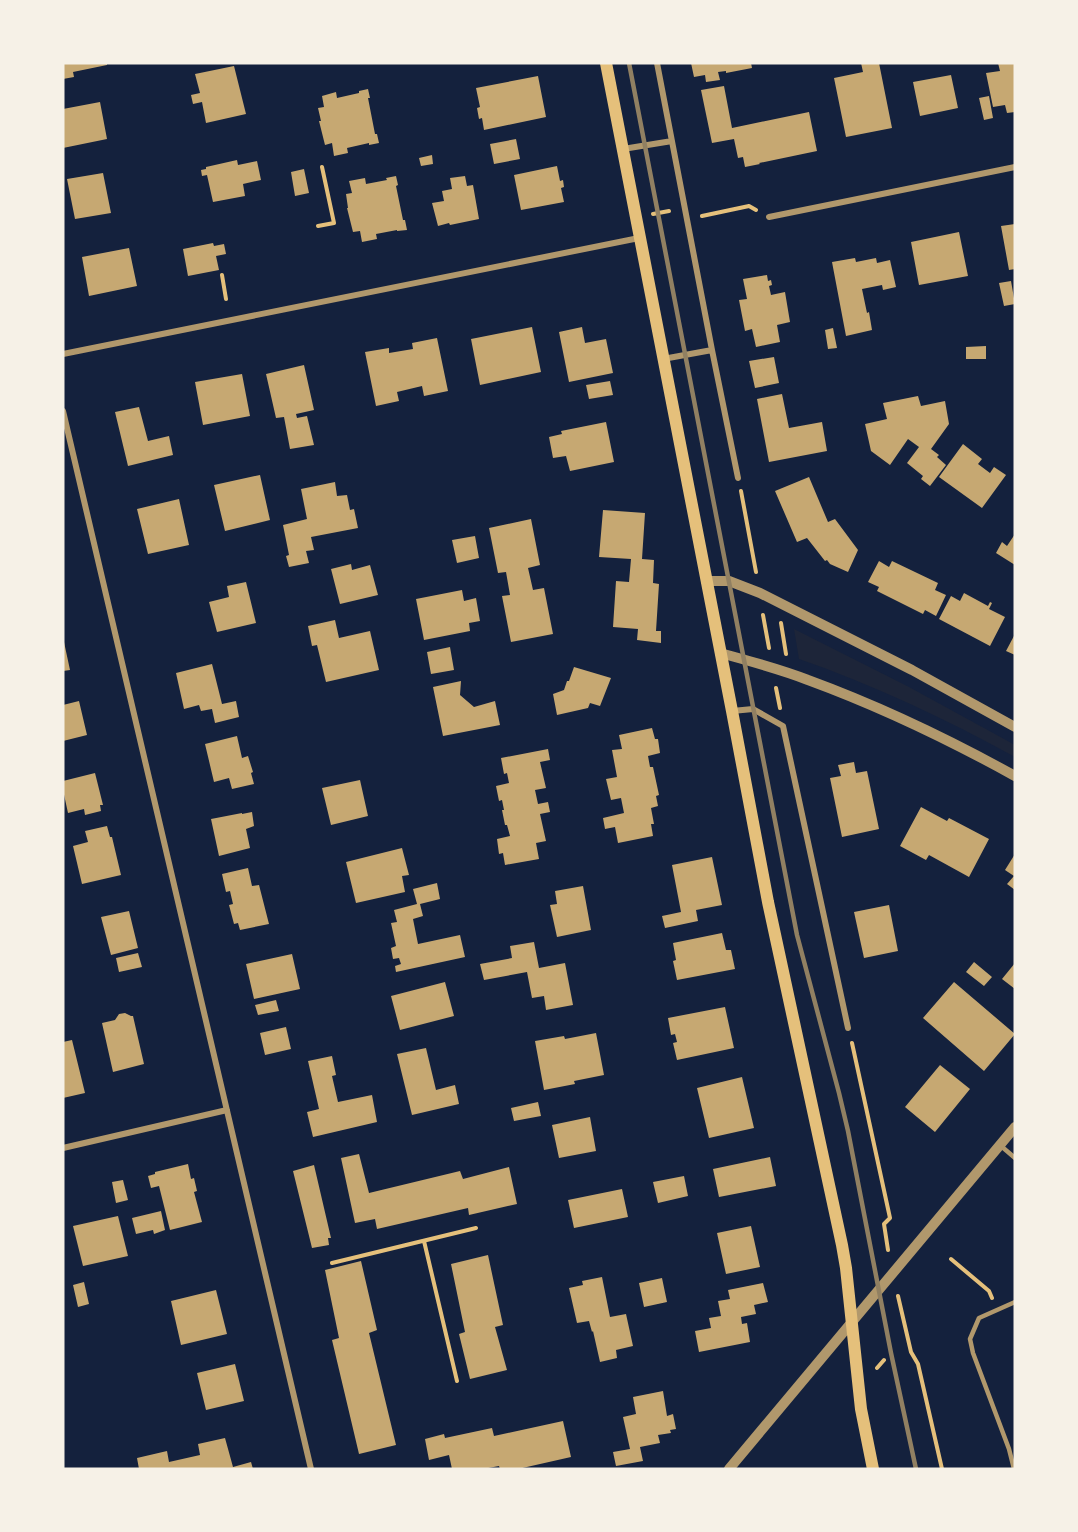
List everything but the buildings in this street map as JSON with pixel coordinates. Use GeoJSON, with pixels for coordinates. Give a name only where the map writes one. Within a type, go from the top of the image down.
{"type":"FeatureCollection","features":[{"type":"Feature","properties":{"kind":"main road"},"geometry":{"type":"LineString","coordinates":[[606,63],[770,914],[842,1245],[861,1409],[873,1469]]}},
{"type":"Feature","properties":{"kind":"street"},"geometry":{"type":"LineString","coordinates":[[657,63],[738,478]]}},
{"type":"Feature","properties":{"kind":"street"},"geometry":{"type":"LineString","coordinates":[[622,149],[672,141]]}},
{"type":"Feature","properties":{"kind":"street"},"geometry":{"type":"LineString","coordinates":[[769,217],[1015,168]]}},
{"type":"Feature","properties":{"kind":"street"},"geometry":{"type":"LineString","coordinates":[[63,354],[639,238]]}},
{"type":"Feature","properties":{"kind":"street"},"geometry":{"type":"LineString","coordinates":[[663,359],[712,350]]}},
{"type":"Feature","properties":{"kind":"street"},"geometry":{"type":"LineString","coordinates":[[63,411],[311,1469]]}},
{"type":"Feature","properties":{"kind":"street"},"geometry":{"type":"LineString","coordinates":[[706,581],[729,581],[760,593],[912,670],[1015,726]]}},
{"type":"Feature","properties":{"kind":"street"},"geometry":{"type":"LineString","coordinates":[[720,653],[806,679],[857,699],[925,729],[1015,776]]}},
{"type":"Feature","properties":{"kind":"street"},"geometry":{"type":"LineString","coordinates":[[732,711],[753,709],[783,726],[849,1028]]}},
{"type":"Feature","properties":{"kind":"street"},"geometry":{"type":"LineString","coordinates":[[63,1148],[227,1110]]}},
{"type":"Feature","properties":{"kind":"street"},"geometry":{"type":"LineString","coordinates":[[729,1469],[1015,1127]]}},
{"type":"Feature","properties":{"kind":"lane"},"geometry":{"type":"LineString","coordinates":[[1000,1145],[1015,1158]]}},
{"type":"Feature","properties":{"kind":"lane"},"geometry":{"type":"LineString","coordinates":[[1014,1469],[970,1339],[979,1318],[1015,1302]]}},
{"type":"Feature","properties":{"kind":"path"},"geometry":{"type":"LineString","coordinates":[[318,226],[334,223],[322,167]]}},
{"type":"Feature","properties":{"kind":"path"},"geometry":{"type":"LineString","coordinates":[[687,219],[749,206],[769,217]]}},
{"type":"Feature","properties":{"kind":"path"},"geometry":{"type":"LineString","coordinates":[[647,216],[685,209]]}},
{"type":"Feature","properties":{"kind":"path"},"geometry":{"type":"LineString","coordinates":[[222,275],[226,299]]}},
{"type":"Feature","properties":{"kind":"path"},"geometry":{"type":"LineString","coordinates":[[738,478],[783,726]]}},
{"type":"Feature","properties":{"kind":"path"},"geometry":{"type":"LineString","coordinates":[[781,623],[786,655]]}},
{"type":"Feature","properties":{"kind":"path"},"geometry":{"type":"LineString","coordinates":[[849,1028],[890,1218],[884,1224]]}},
{"type":"Feature","properties":{"kind":"path"},"geometry":{"type":"LineString","coordinates":[[332,1263],[476,1228]]}},
{"type":"Feature","properties":{"kind":"path"},"geometry":{"type":"LineString","coordinates":[[424,1241],[457,1381]]}},
{"type":"Feature","properties":{"kind":"path"},"geometry":{"type":"LineString","coordinates":[[951,1259],[989,1291],[997,1310]]}},
{"type":"Feature","properties":{"kind":"path"},"geometry":{"type":"LineString","coordinates":[[877,1368],[884,1360]]}},
{"type":"Feature","properties":{"kind":"path"},"geometry":{"type":"LineString","coordinates":[[918,1364],[942,1469]]}},
{"type":"Feature","properties":{"kind":"shaded area"},"geometry":{"type":"Polygon","coordinates":[[[794,629],[909,687],[1015,745],[1015,757],[909,704],[799,659],[794,629]]]}},
{"type":"Feature","properties":{"kind":"railway"},"geometry":{"type":"LineString","coordinates":[[629,63],[797,935],[848,1131],[916,1469]]}}]}
